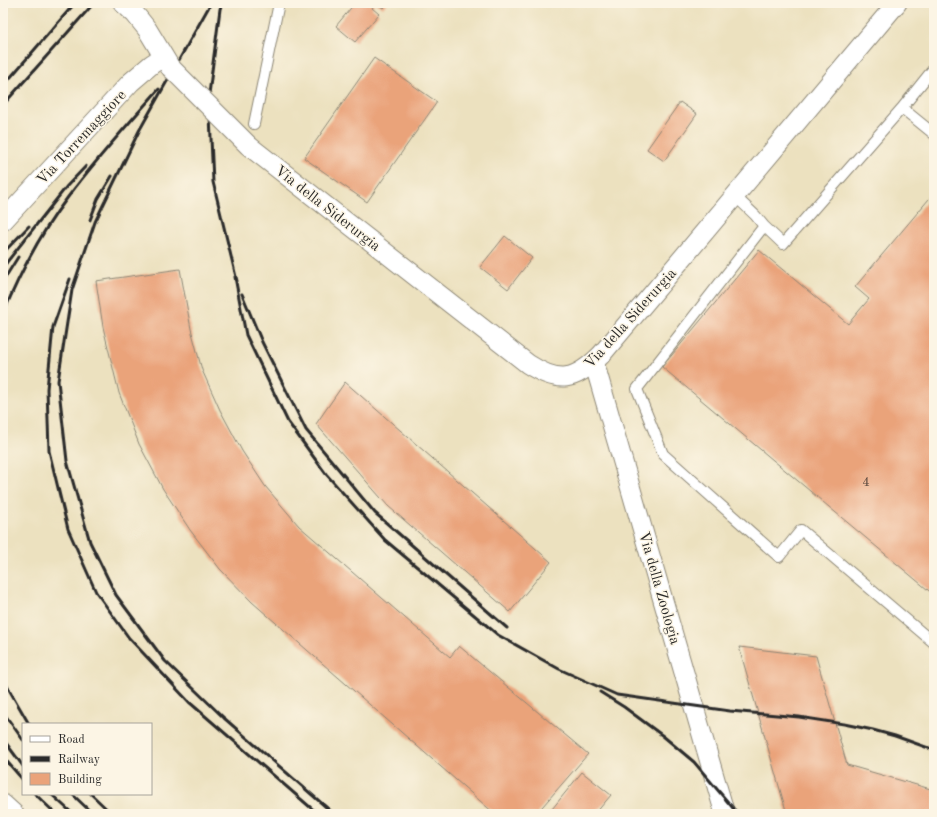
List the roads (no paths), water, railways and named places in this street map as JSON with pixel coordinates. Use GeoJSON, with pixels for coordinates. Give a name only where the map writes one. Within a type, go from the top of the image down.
{"type":"FeatureCollection","features":[{"type":"Feature","properties":{"kind":"street"},"geometry":{"type":"LineString","coordinates":[[123,3],[135,14],[147,29],[167,62]]}},
{"type":"Feature","properties":{"kind":"street","name":"Via della Siderurgia"},"geometry":{"type":"LineString","coordinates":[[167,62],[249,146],[522,359],[540,372],[552,376],[566,377],[581,372],[594,362],[897,3]]}},
{"type":"Feature","properties":{"kind":"street","name":"Via Torremaggiore"},"geometry":{"type":"LineString","coordinates":[[3,221],[131,82],[152,64],[167,62]]}},
{"type":"Feature","properties":{"kind":"street","name":"Via della Zoologia"},"geometry":{"type":"LineString","coordinates":[[594,362],[725,814]]}},
{"type":"Feature","properties":{"kind":"street"},"geometry":{"type":"LineString","coordinates":[[3,804],[14,814]]}},
{"type":"Feature","properties":{"kind":"lane"},"geometry":{"type":"LineString","coordinates":[[254,124],[279,3]]}},
{"type":"Feature","properties":{"kind":"lane"},"geometry":{"type":"LineString","coordinates":[[735,196],[783,244],[902,108],[934,68]]}},
{"type":"Feature","properties":{"kind":"lane"},"geometry":{"type":"LineString","coordinates":[[902,108],[934,134]]}},
{"type":"Feature","properties":{"kind":"lane"},"geometry":{"type":"LineString","coordinates":[[764,226],[636,389],[663,454],[779,557],[801,530],[934,643]]}},
{"type":"Feature","properties":{"kind":"railway"},"geometry":{"type":"LineString","coordinates":[[3,86],[75,3]]}},
{"type":"Feature","properties":{"kind":"railway"},"geometry":{"type":"LineString","coordinates":[[3,105],[94,3]]}},
{"type":"Feature","properties":{"kind":"railway"},"geometry":{"type":"LineString","coordinates":[[211,3],[139,131],[95,222],[72,290],[58,381],[67,461],[90,542],[116,595],[165,661],[224,718],[334,814]]}},
{"type":"Feature","properties":{"kind":"railway"},"geometry":{"type":"LineString","coordinates":[[222,3],[209,94],[213,182],[237,281]]}},
{"type":"Feature","properties":{"kind":"railway"},"geometry":{"type":"LineString","coordinates":[[3,314],[32,253],[58,210],[101,155],[159,89]]}},
{"type":"Feature","properties":{"kind":"railway"},"geometry":{"type":"LineString","coordinates":[[3,267],[67,186],[86,166]]}},
{"type":"Feature","properties":{"kind":"railway"},"geometry":{"type":"LineString","coordinates":[[90,220],[98,199],[112,176]]}},
{"type":"Feature","properties":{"kind":"railway"},"geometry":{"type":"LineString","coordinates":[[3,253],[29,226]]}},
{"type":"Feature","properties":{"kind":"railway"},"geometry":{"type":"LineString","coordinates":[[3,281],[18,257]]}},
{"type":"Feature","properties":{"kind":"railway"},"geometry":{"type":"LineString","coordinates":[[235,277],[246,335],[288,422],[326,474],[385,540],[498,635],[559,669],[617,695],[730,711],[799,717],[844,724],[895,736],[934,750]]}},
{"type":"Feature","properties":{"kind":"railway"},"geometry":{"type":"LineString","coordinates":[[70,279],[53,327],[47,389],[49,451],[68,529],[96,592],[129,638],[189,702],[318,814]]}},
{"type":"Feature","properties":{"kind":"railway"},"geometry":{"type":"LineString","coordinates":[[242,294],[262,342],[306,430],[375,513],[507,628]]}},
{"type":"Feature","properties":{"kind":"railway"},"geometry":{"type":"LineString","coordinates":[[3,679],[28,723]]}},
{"type":"Feature","properties":{"kind":"railway"},"geometry":{"type":"LineString","coordinates":[[600,692],[624,707],[663,736],[694,762],[738,814]]}},
{"type":"Feature","properties":{"kind":"railway"},"geometry":{"type":"LineString","coordinates":[[3,712],[22,739]]}},
{"type":"Feature","properties":{"kind":"railway"},"geometry":{"type":"LineString","coordinates":[[3,739],[22,765]]}},
{"type":"Feature","properties":{"kind":"railway"},"geometry":{"type":"LineString","coordinates":[[3,757],[22,779]]}},
{"type":"Feature","properties":{"kind":"railway"},"geometry":{"type":"LineString","coordinates":[[36,795],[56,814]]}},
{"type":"Feature","properties":{"kind":"railway"},"geometry":{"type":"LineString","coordinates":[[52,795],[73,814]]}},
{"type":"Feature","properties":{"kind":"railway"},"geometry":{"type":"LineString","coordinates":[[73,795],[93,814]]}},
{"type":"Feature","properties":{"kind":"railway"},"geometry":{"type":"LineString","coordinates":[[92,795],[112,814]]}}]}
